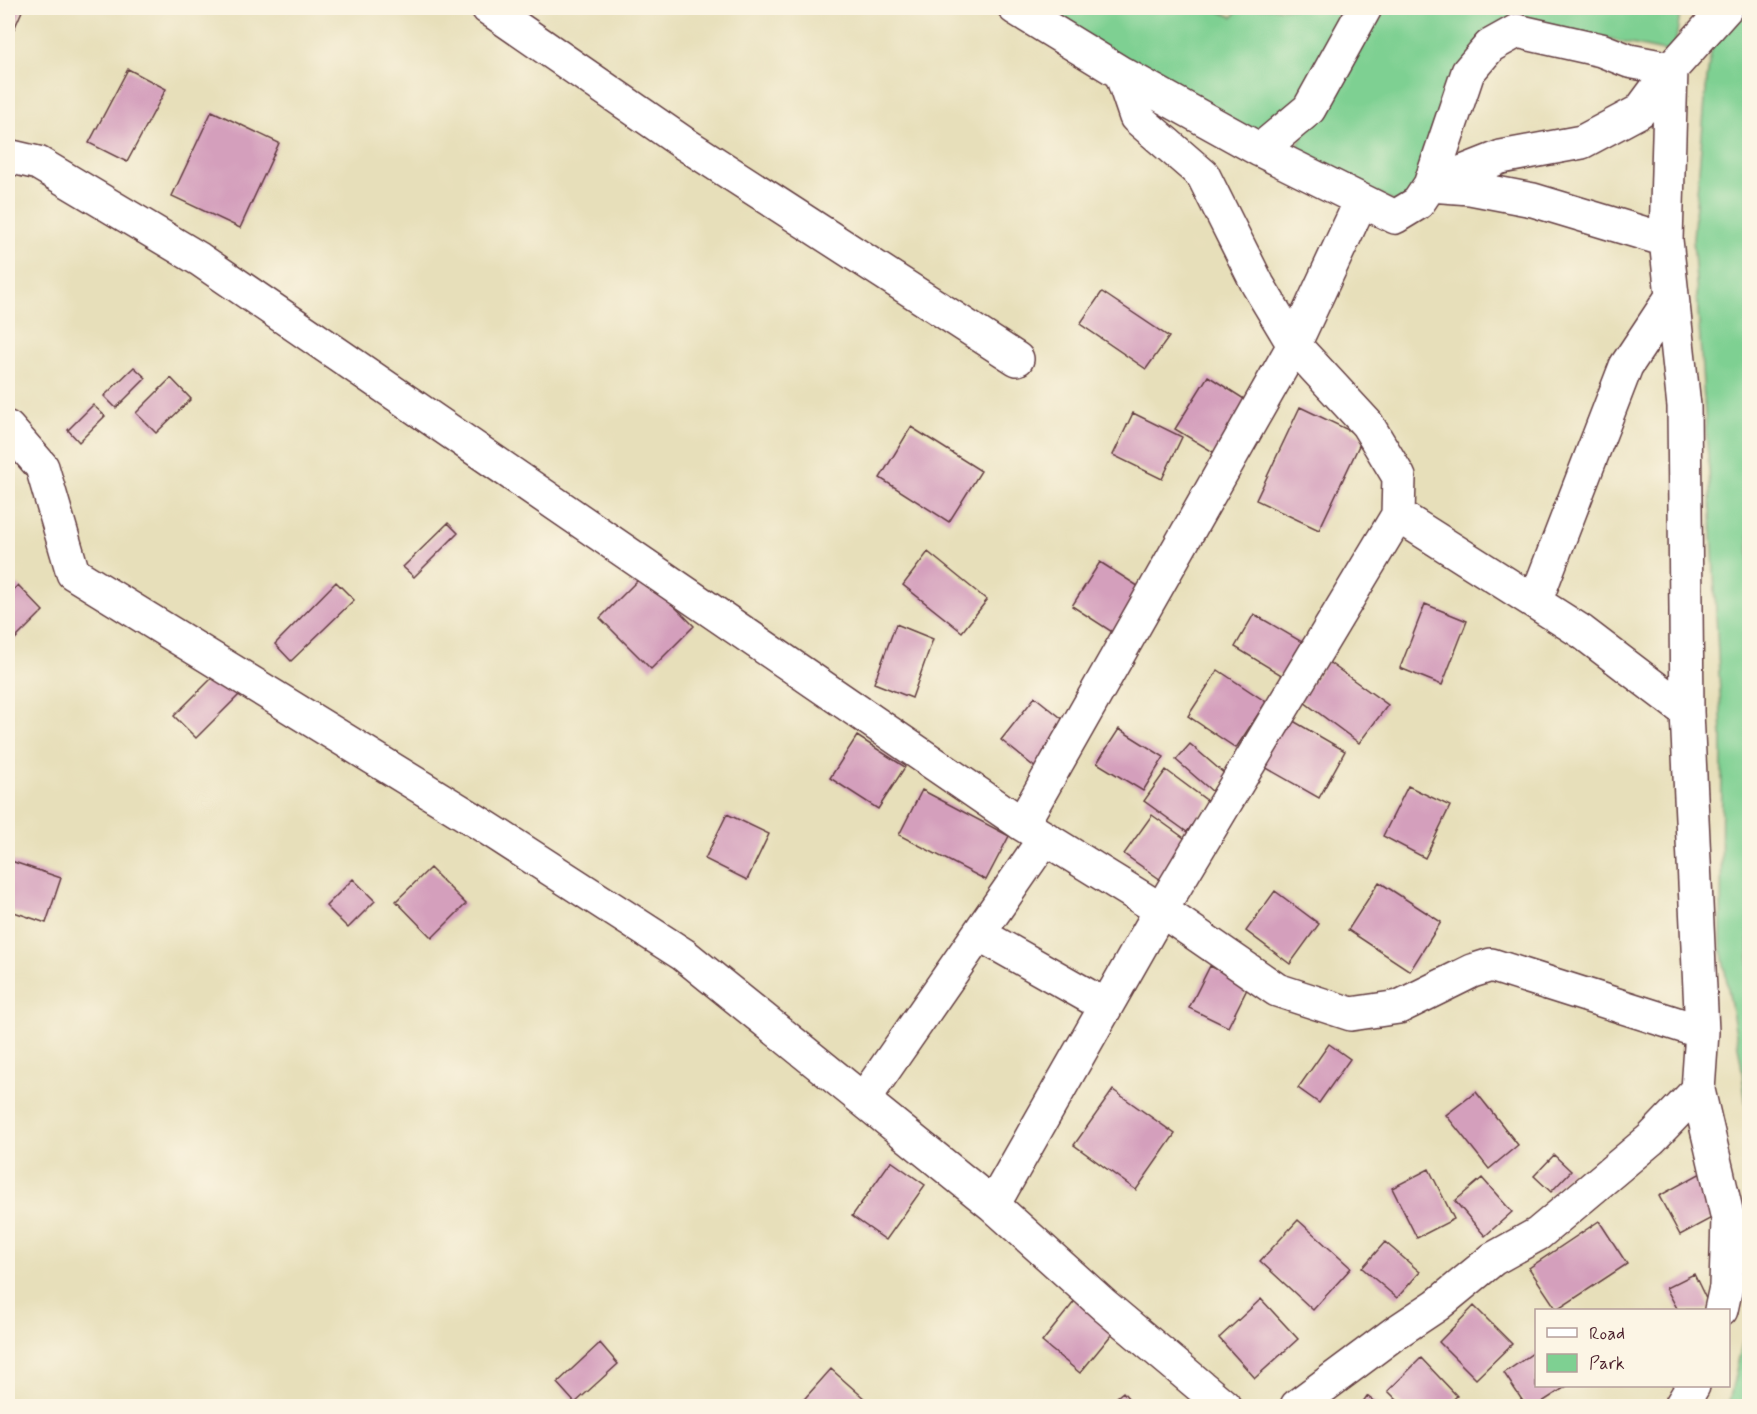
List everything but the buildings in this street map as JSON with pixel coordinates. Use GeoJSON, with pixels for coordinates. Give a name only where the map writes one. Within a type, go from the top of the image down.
{"type":"FeatureCollection","features":[{"type":"Feature","properties":{"kind":"street"},"geometry":{"type":"LineString","coordinates":[[488,8],[682,142],[1017,359]]}},
{"type":"Feature","properties":{"kind":"street"},"geometry":{"type":"LineString","coordinates":[[1015,8],[1121,73],[1260,150],[1395,217],[1418,203],[1430,185],[1468,72],[1490,45],[1517,31],[1601,50],[1629,61],[1671,69]]}},
{"type":"Feature","properties":{"kind":"street"},"geometry":{"type":"LineString","coordinates":[[1260,150],[1310,109],[1365,8]]}},
{"type":"Feature","properties":{"kind":"street"},"geometry":{"type":"LineString","coordinates":[[1430,185],[1501,157],[1582,142],[1640,111],[1671,69],[1726,8]]}},
{"type":"Feature","properties":{"kind":"street"},"geometry":{"type":"LineString","coordinates":[[1671,69],[1666,240],[1684,406],[1688,712],[1702,1032],[1698,1090],[1728,1219],[1726,1287],[1721,1309]]}},
{"type":"Feature","properties":{"kind":"street"},"geometry":{"type":"LineString","coordinates":[[993,1205],[1161,910],[1398,515],[1399,477],[1366,424],[1294,345],[1258,285],[1203,175],[1136,117],[1121,73]]}},
{"type":"Feature","properties":{"kind":"street"},"geometry":{"type":"LineString","coordinates":[[8,156],[38,163],[199,259],[1033,831],[1161,910],[1277,990],[1352,1014],[1399,1007],[1472,971],[1491,965],[1702,1032]]}},
{"type":"Feature","properties":{"kind":"street"},"geometry":{"type":"LineString","coordinates":[[1430,185],[1470,188],[1533,200],[1666,240]]}},
{"type":"Feature","properties":{"kind":"street"},"geometry":{"type":"LineString","coordinates":[[864,1099],[979,934],[1294,345],[1360,201]]}},
{"type":"Feature","properties":{"kind":"street"},"geometry":{"type":"LineString","coordinates":[[1535,603],[1626,366],[1671,298]]}},
{"type":"Feature","properties":{"kind":"street"},"geometry":{"type":"LineString","coordinates":[[8,428],[42,467],[73,573],[482,824],[684,956],[993,1205],[1105,1306],[1224,1407]]}},
{"type":"Feature","properties":{"kind":"street"},"geometry":{"type":"LineString","coordinates":[[1398,515],[1582,632],[1688,712]]}},
{"type":"Feature","properties":{"kind":"street"},"geometry":{"type":"LineString","coordinates":[[979,934],[1106,1006]]}},
{"type":"Feature","properties":{"kind":"street"},"geometry":{"type":"LineString","coordinates":[[1297,1407],[1395,1333],[1437,1305],[1493,1259],[1538,1234],[1651,1139],[1698,1090]]}},
{"type":"Feature","properties":{"kind":"street"},"geometry":{"type":"LineString","coordinates":[[1681,1407],[1692,1387]]}},
{"type":"Feature","properties":{"kind":"green space"},"geometry":{"type":"Polygon","coordinates":[[[1037,8],[1211,8],[1233,17],[1238,8],[1352,8],[1296,109],[1262,139],[1037,8]]]}},
{"type":"Feature","properties":{"kind":"green space"},"geometry":{"type":"Polygon","coordinates":[[[1373,8],[1681,8],[1674,53],[1518,18],[1404,207],[1296,149],[1373,8]]]}},
{"type":"Feature","properties":{"kind":"green space"},"geometry":{"type":"Polygon","coordinates":[[[1718,8],[1749,8],[1749,1132],[1741,1063],[1721,948],[1722,735],[1709,472],[1693,238],[1707,78],[1718,8]]]}},
{"type":"Feature","properties":{"kind":"green space"},"geometry":{"type":"Polygon","coordinates":[[[1749,1313],[1749,1406],[1728,1406],[1749,1313]]]}}]}
